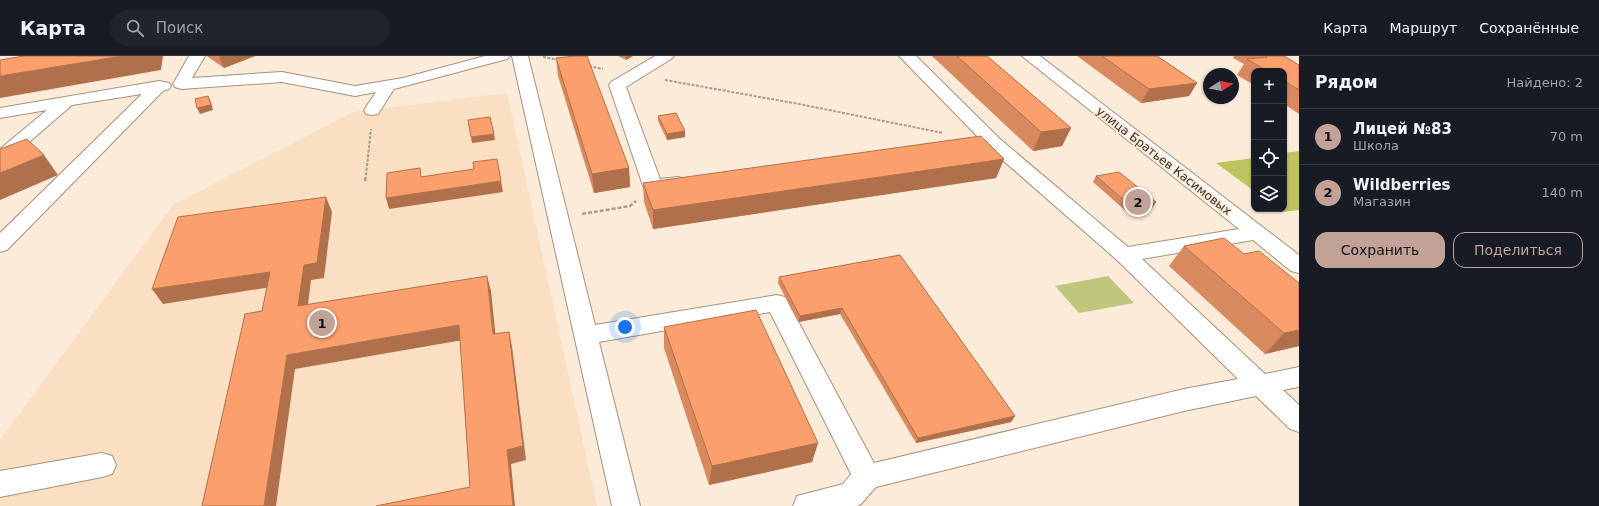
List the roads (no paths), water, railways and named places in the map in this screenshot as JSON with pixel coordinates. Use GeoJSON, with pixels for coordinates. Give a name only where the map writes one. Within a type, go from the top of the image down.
{"type":"FeatureCollection","features":[{"type":"Feature","properties":{"kind":"street"},"geometry":{"type":"LineString","coordinates":[[181,84],[197,56]]}},
{"type":"Feature","properties":{"kind":"street"},"geometry":{"type":"LineString","coordinates":[[0,113],[159,86],[282,77],[355,91],[404,83],[502,56]]}},
{"type":"Feature","properties":{"kind":"street"},"geometry":{"type":"LineString","coordinates":[[520,56],[626,506]]}},
{"type":"Feature","properties":{"kind":"street"},"geometry":{"type":"LineString","coordinates":[[666,56],[617,84],[653,186],[693,181]]}},
{"type":"Feature","properties":{"kind":"street"},"geometry":{"type":"LineString","coordinates":[[907,56],[995,144],[1124,255],[1299,421]]}},
{"type":"Feature","properties":{"kind":"street","name":"улица Братьев Касимовых"},"geometry":{"type":"LineString","coordinates":[[1030,56],[1299,266]]}},
{"type":"Feature","properties":{"kind":"street"},"geometry":{"type":"LineString","coordinates":[[0,245],[108,139],[159,86]]}},
{"type":"Feature","properties":{"kind":"street"},"geometry":{"type":"LineString","coordinates":[[372,110],[388,86]]}},
{"type":"Feature","properties":{"kind":"street"},"geometry":{"type":"LineString","coordinates":[[0,158],[67,101]]}},
{"type":"Feature","properties":{"kind":"street"},"geometry":{"type":"LineString","coordinates":[[947,142],[995,144]]}},
{"type":"Feature","properties":{"kind":"street"},"geometry":{"type":"LineString","coordinates":[[1124,255],[1257,233]]}},
{"type":"Feature","properties":{"kind":"street"},"geometry":{"type":"LineString","coordinates":[[586,335],[776,303],[867,476]]}},
{"type":"Feature","properties":{"kind":"street"},"geometry":{"type":"LineString","coordinates":[[807,506],[851,495],[867,476],[1184,400],[1299,377]]}},
{"type":"Feature","properties":{"kind":"street"},"geometry":{"type":"LineString","coordinates":[[0,484],[102,465]]}},
{"type":"Feature","properties":{"kind":"place","name":"Wildberries"},"geometry":{"type":"Point","coordinates":[1138,202]}},
{"type":"Feature","properties":{"kind":"place","name":"Лицей №83"},"geometry":{"type":"Point","coordinates":[322,323]}}]}
